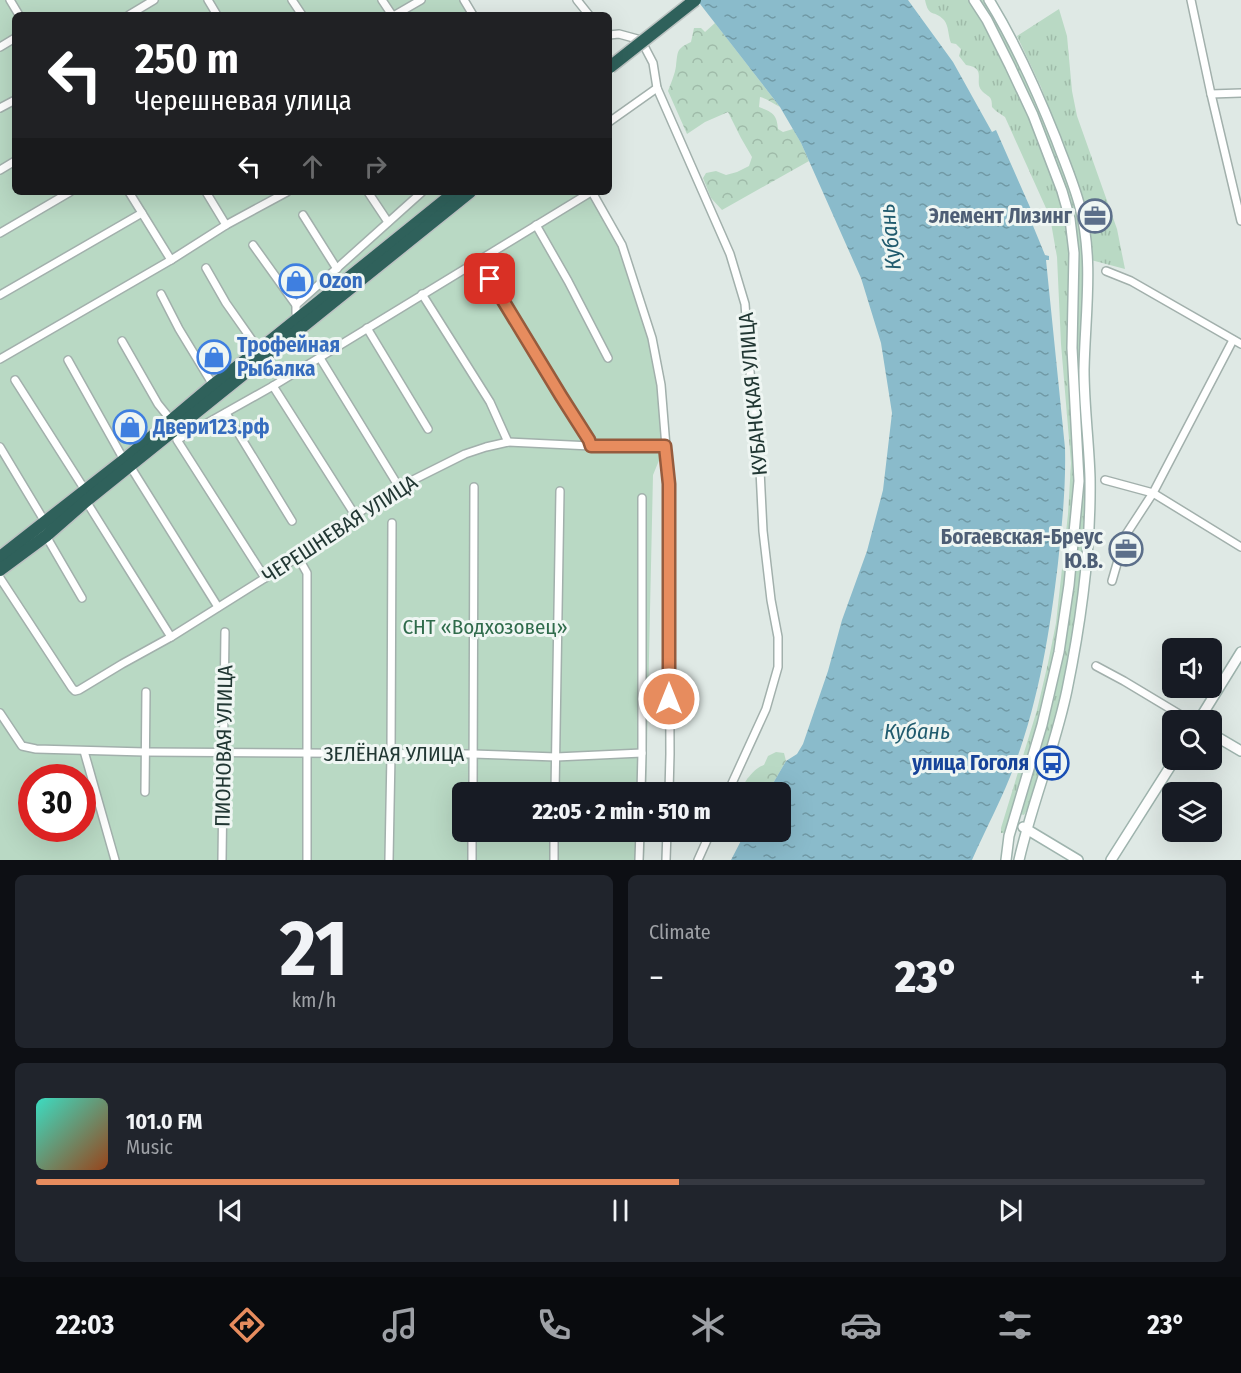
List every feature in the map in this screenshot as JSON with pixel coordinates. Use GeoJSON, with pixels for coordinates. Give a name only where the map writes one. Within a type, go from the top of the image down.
{"type":"FeatureCollection","features":[{"type":"Feature","properties":{"kind":"highway"},"geometry":{"type":"LineString","coordinates":[[612,66],[695,0]]}},
{"type":"Feature","properties":{"kind":"highway"},"geometry":{"type":"LineString","coordinates":[[175,430],[213,385],[259,350],[292,329],[298,311],[451,195]]}},
{"type":"Feature","properties":{"kind":"highway"},"geometry":{"type":"LineString","coordinates":[[0,570],[45,536],[86,496],[127,463],[175,430],[206,405],[292,329],[466,195]]}},
{"type":"Feature","properties":{"kind":"highway"},"geometry":{"type":"LineString","coordinates":[[0,557],[45,522],[86,496]]}},
{"type":"Feature","properties":{"kind":"main road"},"geometry":{"type":"LineString","coordinates":[[974,0],[987,20],[1033,116],[1062,191],[1070,219],[1074,253],[1072,348],[1079,481],[1069,585],[1059,652],[1042,725],[1009,836],[1006,860]]}},
{"type":"Feature","properties":{"kind":"main road"},"geometry":{"type":"LineString","coordinates":[[989,0],[1019,54],[1069,173],[1081,208],[1088,252],[1084,393],[1090,485],[1084,584],[1067,690],[1019,860]]}},
{"type":"Feature","properties":{"kind":"main road"},"geometry":{"type":"LineString","coordinates":[[1205,710],[1241,652]]}},
{"type":"Feature","properties":{"kind":"main road"},"geometry":{"type":"LineString","coordinates":[[1222,740],[1241,751]]}},
{"type":"Feature","properties":{"kind":"main road"},"geometry":{"type":"LineString","coordinates":[[1111,860],[1168,770]]}},
{"type":"Feature","properties":{"kind":"main road"},"geometry":{"type":"LineString","coordinates":[[1013,823],[1027,828],[1078,860]]}},
{"type":"Feature","properties":{"kind":"street"},"geometry":{"type":"LineString","coordinates":[[134,12],[154,0]]}},
{"type":"Feature","properties":{"kind":"street"},"geometry":{"type":"LineString","coordinates":[[382,0],[395,12]]}},
{"type":"Feature","properties":{"kind":"street"},"geometry":{"type":"LineString","coordinates":[[400,12],[421,0]]}},
{"type":"Feature","properties":{"kind":"street"},"geometry":{"type":"LineString","coordinates":[[577,0],[587,12]]}},
{"type":"Feature","properties":{"kind":"street"},"geometry":{"type":"LineString","coordinates":[[1191,0],[1241,221]]}},
{"type":"Feature","properties":{"kind":"street","name":"КУБАНСКАЯ УЛИЦА"},"geometry":{"type":"LineString","coordinates":[[612,35],[619,34],[641,40],[653,63],[657,88],[730,254],[745,304],[759,450],[763,531],[778,637],[778,667],[766,710],[733,782]]}},
{"type":"Feature","properties":{"kind":"street"},"geometry":{"type":"LineString","coordinates":[[612,120],[657,88]]}},
{"type":"Feature","properties":{"kind":"street"},"geometry":{"type":"LineString","coordinates":[[1211,94],[1241,93]]}},
{"type":"Feature","properties":{"kind":"street"},"geometry":{"type":"LineString","coordinates":[[0,233],[65,195]]}},
{"type":"Feature","properties":{"kind":"street"},"geometry":{"type":"LineString","coordinates":[[131,195],[171,260]]}},
{"type":"Feature","properties":{"kind":"street"},"geometry":{"type":"LineString","coordinates":[[208,195],[226,225]]}},
{"type":"Feature","properties":{"kind":"street"},"geometry":{"type":"LineString","coordinates":[[0,359],[279,195]]}},
{"type":"Feature","properties":{"kind":"street"},"geometry":{"type":"LineString","coordinates":[[370,195],[388,222]]}},
{"type":"Feature","properties":{"kind":"street"},"geometry":{"type":"LineString","coordinates":[[253,245],[298,311],[337,268],[419,195]]}},
{"type":"Feature","properties":{"kind":"street"},"geometry":{"type":"LineString","coordinates":[[175,430],[208,422],[226,413],[586,195]]}},
{"type":"Feature","properties":{"kind":"street"},"geometry":{"type":"LineString","coordinates":[[593,195],[621,245],[652,338],[661,385],[669,484],[669,782]]}},
{"type":"Feature","properties":{"kind":"street"},"geometry":{"type":"LineString","coordinates":[[0,295],[142,213]]}},
{"type":"Feature","properties":{"kind":"street"},"geometry":{"type":"LineString","coordinates":[[303,215],[337,268]]}},
{"type":"Feature","properties":{"kind":"street"},"geometry":{"type":"LineString","coordinates":[[536,225],[608,358]]}},
{"type":"Feature","properties":{"kind":"street"},"geometry":{"type":"LineString","coordinates":[[479,260],[591,446]]}},
{"type":"Feature","properties":{"kind":"street"},"geometry":{"type":"LineString","coordinates":[[206,268],[226,303],[259,350]]}},
{"type":"Feature","properties":{"kind":"street"},"geometry":{"type":"LineString","coordinates":[[1106,271],[1131,281],[1241,344]]}},
{"type":"Feature","properties":{"kind":"street"},"geometry":{"type":"LineString","coordinates":[[161,294],[213,385]]}},
{"type":"Feature","properties":{"kind":"street"},"geometry":{"type":"LineString","coordinates":[[422,294],[490,402],[508,442]]}},
{"type":"Feature","properties":{"kind":"street"},"geometry":{"type":"LineString","coordinates":[[367,328],[428,429]]}},
{"type":"Feature","properties":{"kind":"street"},"geometry":{"type":"LineString","coordinates":[[1112,581],[1125,536],[1153,494],[1233,339]]}},
{"type":"Feature","properties":{"kind":"street"},"geometry":{"type":"LineString","coordinates":[[122,341],[158,404],[266,578]]}},
{"type":"Feature","properties":{"kind":"street"},"geometry":{"type":"LineString","coordinates":[[320,358],[399,487]]}},
{"type":"Feature","properties":{"kind":"street"},"geometry":{"type":"LineString","coordinates":[[68,360],[127,463],[218,607]]}},
{"type":"Feature","properties":{"kind":"street"},"geometry":{"type":"LineString","coordinates":[[15,380],[171,637]]}},
{"type":"Feature","properties":{"kind":"street"},"geometry":{"type":"LineString","coordinates":[[273,386],[355,514]]}},
{"type":"Feature","properties":{"kind":"street"},"geometry":{"type":"LineString","coordinates":[[206,405],[208,422]]}},
{"type":"Feature","properties":{"kind":"street"},"geometry":{"type":"LineString","coordinates":[[226,413],[292,521]]}},
{"type":"Feature","properties":{"kind":"street"},"geometry":{"type":"LineString","coordinates":[[175,430],[208,422]]}},
{"type":"Feature","properties":{"kind":"street","name":"ЧЕРЕШНЕВАЯ УЛИЦА"},"geometry":{"type":"LineString","coordinates":[[0,578],[75,691],[171,637],[266,578],[355,514],[399,487],[465,454],[508,442],[591,446],[665,445]]}},
{"type":"Feature","properties":{"kind":"street"},"geometry":{"type":"LineString","coordinates":[[0,447],[45,522]]}},
{"type":"Feature","properties":{"kind":"street"},"geometry":{"type":"LineString","coordinates":[[1105,480],[1153,494],[1241,547]]}},
{"type":"Feature","properties":{"kind":"street"},"geometry":{"type":"LineString","coordinates":[[473,782],[474,487]]}},
{"type":"Feature","properties":{"kind":"street"},"geometry":{"type":"LineString","coordinates":[[555,782],[560,490]]}},
{"type":"Feature","properties":{"kind":"street"},"geometry":{"type":"LineString","coordinates":[[641,782],[642,498]]}},
{"type":"Feature","properties":{"kind":"street"},"geometry":{"type":"LineString","coordinates":[[389,860],[392,523]]}},
{"type":"Feature","properties":{"kind":"street"},"geometry":{"type":"LineString","coordinates":[[45,536],[82,598]]}},
{"type":"Feature","properties":{"kind":"street"},"geometry":{"type":"LineString","coordinates":[[298,556],[307,573],[307,860]]}},
{"type":"Feature","properties":{"kind":"street","name":"ПИОНОВАЯ УЛИЦА"},"geometry":{"type":"LineString","coordinates":[[222,860],[225,632]]}},
{"type":"Feature","properties":{"kind":"street"},"geometry":{"type":"LineString","coordinates":[[1096,666],[1172,710]]}},
{"type":"Feature","properties":{"kind":"street"},"geometry":{"type":"LineString","coordinates":[[145,792],[146,692]]}},
{"type":"Feature","properties":{"kind":"street","name":"ЗЕЛЁНАЯ УЛИЦА"},"geometry":{"type":"LineString","coordinates":[[0,713],[22,746],[36,749],[556,757],[642,753]]}},
{"type":"Feature","properties":{"kind":"street"},"geometry":{"type":"LineString","coordinates":[[84,751],[115,860]]}},
{"type":"Feature","properties":{"kind":"street"},"geometry":{"type":"LineString","coordinates":[[472,842],[472,860]]}},
{"type":"Feature","properties":{"kind":"street"},"geometry":{"type":"LineString","coordinates":[[554,842],[554,860]]}},
{"type":"Feature","properties":{"kind":"street"},"geometry":{"type":"LineString","coordinates":[[639,860],[640,842]]}},
{"type":"Feature","properties":{"kind":"street"},"geometry":{"type":"LineString","coordinates":[[666,860],[667,842]]}},
{"type":"Feature","properties":{"kind":"street"},"geometry":{"type":"LineString","coordinates":[[698,860],[706,842]]}},
{"type":"Feature","properties":{"kind":"green space","name":"СНТ «Водхозовец»"},"geometry":{"type":"Polygon","coordinates":[[[0,0],[466,0],[474,12],[12,12],[12,195],[599,195],[623,242],[654,340],[663,375],[668,418],[665,446],[653,475],[646,782],[452,782],[452,842],[645,842],[644,860],[0,860],[0,0]]]}},
{"type":"Feature","properties":{"kind":"green space"},"geometry":{"type":"Polygon","coordinates":[[[925,0],[969,0],[991,38],[1028,117],[1059,197],[1069,237],[1075,478],[1064,595],[1056,650],[1039,722],[1005,833],[1001,833],[1001,828],[1037,710],[1056,623],[1068,514],[1071,463],[1061,344],[1057,257],[1050,217],[1005,117],[992,107],[991,99],[980,87],[977,69],[966,65],[959,56],[961,49],[951,43],[946,22],[928,10],[925,0]]]}},
{"type":"Feature","properties":{"kind":"green space"},"geometry":{"type":"Polygon","coordinates":[[[978,0],[984,0],[1003,34],[1044,121],[1074,200],[1080,220],[1083,245],[1081,347],[1085,499],[1082,568],[1059,709],[1032,798],[1024,815],[1020,814],[1036,757],[1076,548],[1076,229],[1072,212],[978,0]]]}},
{"type":"Feature","properties":{"kind":"green space"},"geometry":{"type":"Polygon","coordinates":[[[1059,9],[1067,36],[1072,91],[1077,116],[1117,229],[1125,269],[1091,260],[1087,210],[1041,87],[1017,36],[1059,9]]]}},
{"type":"Feature","properties":{"kind":"green space"},"geometry":{"type":"Polygon","coordinates":[[[715,23],[780,107],[760,97],[759,107],[773,114],[778,129],[783,132],[793,129],[809,161],[722,210],[711,198],[703,178],[706,173],[716,171],[726,175],[737,172],[749,166],[752,157],[728,112],[705,122],[687,134],[668,91],[679,51],[691,42],[694,28],[701,28],[705,32],[715,23]]]}},
{"type":"Feature","properties":{"kind":"green space"},"geometry":{"type":"Polygon","coordinates":[[[776,752],[784,753],[786,761],[774,782],[746,782],[764,765],[768,756],[776,752]]]}},
{"type":"Feature","properties":{"kind":"water","name":"Кубань"},"geometry":{"type":"Polygon","coordinates":[[[697,0],[908,0],[953,62],[992,132],[996,130],[1033,214],[1029,216],[1045,255],[1049,256],[1049,260],[1046,260],[1065,448],[1063,506],[1055,588],[1043,665],[1031,715],[1015,764],[972,860],[731,860],[740,842],[791,842],[791,782],[774,782],[786,761],[797,754],[803,744],[828,671],[842,620],[867,551],[883,490],[892,413],[881,343],[861,278],[801,143],[780,107],[697,0]]]}},
{"type":"Feature","properties":{"kind":"place","name":"Элемент Лизинг"},"geometry":{"type":"Point","coordinates":[1095,216]}},
{"type":"Feature","properties":{"kind":"place","name":"Ozon"},"geometry":{"type":"Point","coordinates":[296,281]}},
{"type":"Feature","properties":{"kind":"place","name":"Трофейная Рыбалка"},"geometry":{"type":"Point","coordinates":[214,357]}},
{"type":"Feature","properties":{"kind":"place","name":"Двери123.рф"},"geometry":{"type":"Point","coordinates":[130,427]}},
{"type":"Feature","properties":{"kind":"place","name":"Богаевская-Бреус Ю.В."},"geometry":{"type":"Point","coordinates":[1126,549]}},
{"type":"Feature","properties":{"kind":"place","name":"улица Гоголя"},"geometry":{"type":"Point","coordinates":[1052,763]}},
{"type":"Feature","properties":{"kind":"route"},"geometry":{"type":"LineString","coordinates":[[490,279],[591,446],[665,446],[669,484],[669,699]]}}]}
